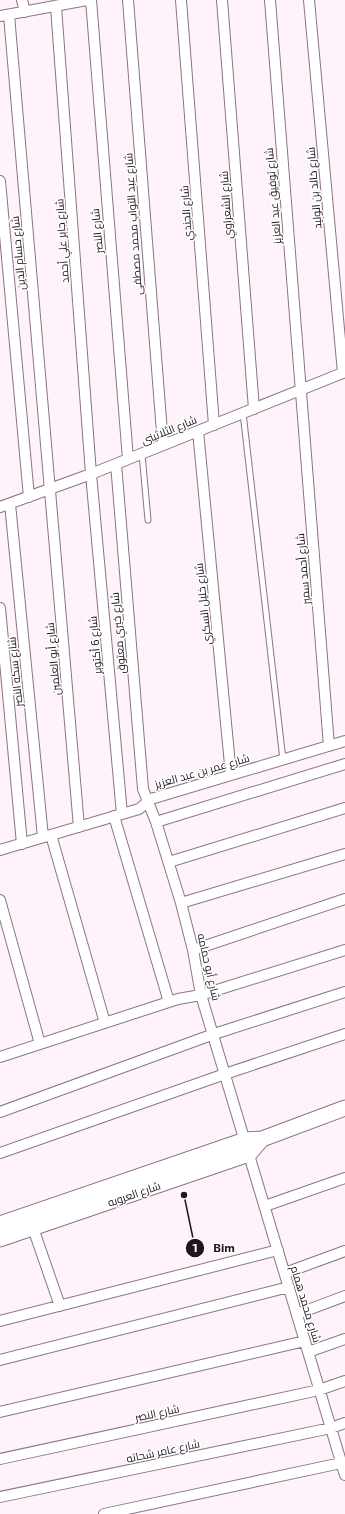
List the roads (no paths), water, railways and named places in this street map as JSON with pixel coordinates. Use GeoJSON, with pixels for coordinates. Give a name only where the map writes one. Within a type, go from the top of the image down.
{"type":"FeatureCollection","features":[{"type":"Feature","properties":{"kind":"street"},"geometry":{"type":"LineString","coordinates":[[22,0],[25,12]]}},
{"type":"Feature","properties":{"kind":"street"},"geometry":{"type":"LineString","coordinates":[[4,16],[87,0]]}},
{"type":"Feature","properties":{"kind":"street","name":"شارع النصر"},"geometry":{"type":"LineString","coordinates":[[91,0],[128,459]]}},
{"type":"Feature","properties":{"kind":"street","name":"شارع عبد التواب محمد مصطفى"},"geometry":{"type":"LineString","coordinates":[[128,0],[163,445]]}},
{"type":"Feature","properties":{"kind":"street","name":"شارع الجندي"},"geometry":{"type":"LineString","coordinates":[[181,0],[214,425]]}},
{"type":"Feature","properties":{"kind":"street","name":"شارع الشعراوي"},"geometry":{"type":"LineString","coordinates":[[222,0],[254,409]]}},
{"type":"Feature","properties":{"kind":"street","name":"شارع توفيق عبد العزيز"},"geometry":{"type":"LineString","coordinates":[[270,0],[301,390]]}},
{"type":"Feature","properties":{"kind":"street","name":"شارع خالد بن الوليد"},"geometry":{"type":"LineString","coordinates":[[309,0],[344,374]]}},
{"type":"Feature","properties":{"kind":"street","name":"شارع جابر علي أحمد"},"geometry":{"type":"LineString","coordinates":[[56,7],[91,474]]}},
{"type":"Feature","properties":{"kind":"street","name":"شارع حسام الدين"},"geometry":{"type":"LineString","coordinates":[[4,16],[51,489]]}},
{"type":"Feature","properties":{"kind":"street"},"geometry":{"type":"LineString","coordinates":[[0,180],[29,497]]}},
{"type":"Feature","properties":{"kind":"street","name":"شارع الثلاثينى"},"geometry":{"type":"LineString","coordinates":[[0,507],[91,474],[344,374]]}},
{"type":"Feature","properties":{"kind":"street","name":"شارع أحمد سمير"},"geometry":{"type":"LineString","coordinates":[[301,390],[329,746]]}},
{"type":"Feature","properties":{"kind":"street","name":"شارع خليل السكري"},"geometry":{"type":"LineString","coordinates":[[198,431],[231,775]]}},
{"type":"Feature","properties":{"kind":"street","name":"شارع خيري معتوق"},"geometry":{"type":"LineString","coordinates":[[116,464],[142,782],[148,800]]}},
{"type":"Feature","properties":{"kind":"street","name":"شارع 6 أكتوبر"},"geometry":{"type":"LineString","coordinates":[[91,474],[118,815],[169,1002]]}},
{"type":"Feature","properties":{"kind":"street","name":"شارع أبو العلمين"},"geometry":{"type":"LineString","coordinates":[[51,489],[79,827]]}},
{"type":"Feature","properties":{"kind":"street","name":"شارع سكه النصر"},"geometry":{"type":"LineString","coordinates":[[10,504],[47,836],[105,1023]]}},
{"type":"Feature","properties":{"kind":"street"},"geometry":{"type":"LineString","coordinates":[[0,608],[22,844]]}},
{"type":"Feature","properties":{"kind":"street","name":"شارع عمر بن عبد العزيز"},"geometry":{"type":"LineString","coordinates":[[0,850],[139,809],[148,800],[345,741]]}},
{"type":"Feature","properties":{"kind":"street"},"geometry":{"type":"LineString","coordinates":[[156,822],[345,764]]}},
{"type":"Feature","properties":{"kind":"street","name":"شارع أبو حمامه"},"geometry":{"type":"LineString","coordinates":[[148,800],[181,903],[193,950],[201,995],[247,1147]]}},
{"type":"Feature","properties":{"kind":"street"},"geometry":{"type":"LineString","coordinates":[[169,862],[345,808]]}},
{"type":"Feature","properties":{"kind":"street"},"geometry":{"type":"LineString","coordinates":[[181,903],[345,854]]}},
{"type":"Feature","properties":{"kind":"street"},"geometry":{"type":"LineString","coordinates":[[193,950],[345,899]]}},
{"type":"Feature","properties":{"kind":"street"},"geometry":{"type":"LineString","coordinates":[[0,900],[40,1044]]}},
{"type":"Feature","properties":{"kind":"street"},"geometry":{"type":"LineString","coordinates":[[0,1057],[169,1002],[201,995],[345,950]]}},
{"type":"Feature","properties":{"kind":"street"},"geometry":{"type":"LineString","coordinates":[[0,1112],[214,1034],[345,992]]}},
{"type":"Feature","properties":{"kind":"street"},"geometry":{"type":"LineString","coordinates":[[0,1153],[225,1074],[345,1034]]}},
{"type":"Feature","properties":{"kind":"street"},"geometry":{"type":"LineString","coordinates":[[247,1147],[262,1139],[345,1108]]}},
{"type":"Feature","properties":{"kind":"street","name":"شارع محمد همام"},"geometry":{"type":"LineString","coordinates":[[247,1147],[345,1476]]}},
{"type":"Feature","properties":{"kind":"street","name":"شارع العروبه"},"geometry":{"type":"LineString","coordinates":[[0,1224],[247,1147]]}},
{"type":"Feature","properties":{"kind":"street","name":"شارع العروبه"},"geometry":{"type":"LineString","coordinates":[[0,1239],[33,1228],[247,1147]]}},
{"type":"Feature","properties":{"kind":"street"},"geometry":{"type":"LineString","coordinates":[[265,1206],[345,1178]]}},
{"type":"Feature","properties":{"kind":"street"},"geometry":{"type":"LineString","coordinates":[[33,1228],[60,1306]]}},
{"type":"Feature","properties":{"kind":"street"},"geometry":{"type":"LineString","coordinates":[[0,1321],[278,1250]]}},
{"type":"Feature","properties":{"kind":"street"},"geometry":{"type":"LineString","coordinates":[[285,1273],[345,1251]]}},
{"type":"Feature","properties":{"kind":"street"},"geometry":{"type":"LineString","coordinates":[[0,1360],[289,1287]]}},
{"type":"Feature","properties":{"kind":"street"},"geometry":{"type":"LineString","coordinates":[[297,1314],[345,1296]]}},
{"type":"Feature","properties":{"kind":"street"},"geometry":{"type":"LineString","coordinates":[[308,1352],[345,1339]]}},
{"type":"Feature","properties":{"kind":"street"},"geometry":{"type":"LineString","coordinates":[[0,1412],[305,1342]]}},
{"type":"Feature","properties":{"kind":"street","name":"شارع النصر"},"geometry":{"type":"LineString","coordinates":[[0,1459],[319,1390],[345,1381]]}},
{"type":"Feature","properties":{"kind":"street","name":"شارع عامر شحاته"},"geometry":{"type":"LineString","coordinates":[[0,1497],[331,1428],[345,1423]]}},
{"type":"Feature","properties":{"kind":"street"},"geometry":{"type":"LineString","coordinates":[[104,1514],[341,1463]]}},
{"type":"Feature","properties":{"kind":"lane"},"geometry":{"type":"LineString","coordinates":[[243,413],[283,760]]}},
{"type":"Feature","properties":{"kind":"lane"},"geometry":{"type":"LineString","coordinates":[[142,454],[148,520]]}},
{"type":"Feature","properties":{"kind":"place","name":"Bim"},"geometry":{"type":"Point","coordinates":[184,1195]}}]}
